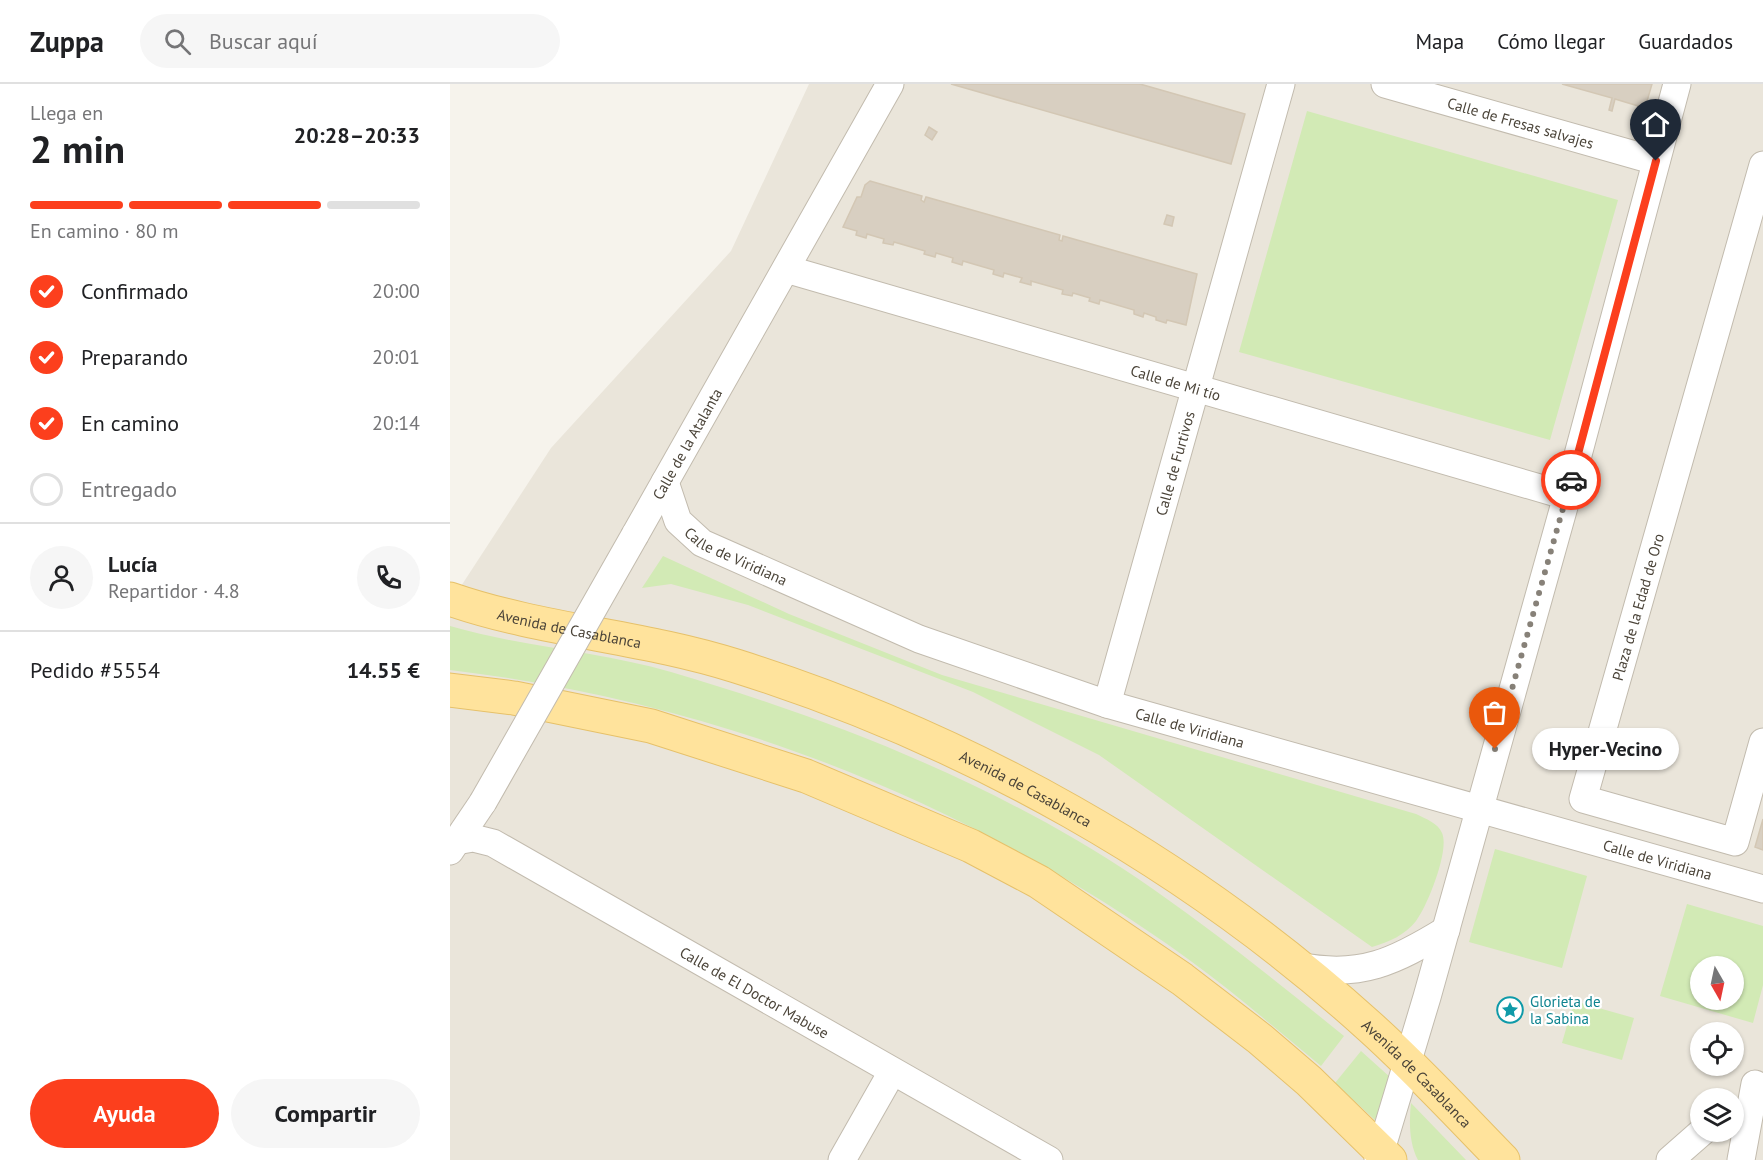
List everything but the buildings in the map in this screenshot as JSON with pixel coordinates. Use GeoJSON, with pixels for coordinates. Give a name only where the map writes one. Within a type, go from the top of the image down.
{"type":"FeatureCollection","features":[{"type":"Feature","properties":{"kind":"main road","name":"Avenida de Casablanca"},"geometry":{"type":"LineString","coordinates":[[450,599],[525,619],[676,649],[736,666],[849,707],[957,751],[1070,811],[1177,876],[1299,966],[1407,1061],[1503,1160]]}},
{"type":"Feature","properties":{"kind":"main road"},"geometry":{"type":"LineString","coordinates":[[450,690],[514,698],[651,726],[806,776],[971,846],[1039,882],[1182,979],[1260,1039],[1383,1157]]}},
{"type":"Feature","properties":{"kind":"street","name":"Calle de la Atalanta"},"geometry":{"type":"LineString","coordinates":[[453,846],[483,802],[890,84]]}},
{"type":"Feature","properties":{"kind":"street","name":"Calle de Furtivos"},"geometry":{"type":"LineString","coordinates":[[1107,704],[1193,390],[1281,84]]}},
{"type":"Feature","properties":{"kind":"street","name":"Calle de Fresas salvajes"},"geometry":{"type":"LineString","coordinates":[[1385,84],[1656,161]]}},
{"type":"Feature","properties":{"kind":"street"},"geometry":{"type":"LineString","coordinates":[[1383,1157],[1407,1061],[1446,930],[1567,496],[1677,84]]}},
{"type":"Feature","properties":{"kind":"street","name":"Plaza de la Edad de Oro"},"geometry":{"type":"LineString","coordinates":[[1763,165],[1583,799],[1735,842],[1763,742]]}},
{"type":"Feature","properties":{"kind":"street","name":"Calle de Mi tío"},"geometry":{"type":"LineString","coordinates":[[786,269],[1193,390],[1567,496]]}},
{"type":"Feature","properties":{"kind":"street","name":"Calle de Viridiana"},"geometry":{"type":"LineString","coordinates":[[664,482],[678,521],[702,543],[919,639],[1107,704],[1763,889]]}},
{"type":"Feature","properties":{"kind":"street","name":"Calle de El Doctor Mabuse"},"geometry":{"type":"LineString","coordinates":[[453,846],[473,838],[493,843],[1049,1160]]}},
{"type":"Feature","properties":{"kind":"street"},"geometry":{"type":"LineString","coordinates":[[1299,966],[1317,970],[1355,969],[1387,963],[1446,930]]}},
{"type":"Feature","properties":{"kind":"street"},"geometry":{"type":"LineString","coordinates":[[842,1160],[892,1072]]}},
{"type":"Feature","properties":{"kind":"street"},"geometry":{"type":"LineString","coordinates":[[1744,1092],[1759,1075]]}},
{"type":"Feature","properties":{"kind":"street"},"geometry":{"type":"LineString","coordinates":[[1741,1160],[1759,1075]]}},
{"type":"Feature","properties":{"kind":"street"},"geometry":{"type":"LineString","coordinates":[[1670,1160],[1690,1142]]}},
{"type":"Feature","properties":{"kind":"shaded area"},"geometry":{"type":"Polygon","coordinates":[[[809,84],[1763,84],[1763,1160],[450,1160],[450,603],[551,448],[731,251],[809,84]]]}},
{"type":"Feature","properties":{"kind":"green space"},"geometry":{"type":"Polygon","coordinates":[[[1307,111],[1618,200],[1550,440],[1239,352],[1307,111]]]}},
{"type":"Feature","properties":{"kind":"green space"},"geometry":{"type":"Polygon","coordinates":[[[663,556],[789,614],[942,675],[1416,814],[1438,827],[1444,841],[1440,865],[1426,904],[1416,921],[1402,934],[1372,947],[1099,755],[973,692],[748,605],[671,584],[642,588],[663,556]]]}},
{"type":"Feature","properties":{"kind":"green space"},"geometry":{"type":"Polygon","coordinates":[[[450,626],[671,672],[793,711],[912,757],[1027,812],[1137,878],[1216,935],[1344,1036],[1321,1066],[1188,959],[1104,903],[1018,852],[929,807],[837,767],[744,734],[648,706],[550,685],[450,670],[450,626]]]}},
{"type":"Feature","properties":{"kind":"green space"},"geometry":{"type":"Polygon","coordinates":[[[1495,849],[1587,876],[1562,968],[1469,942],[1495,849]]]}},
{"type":"Feature","properties":{"kind":"green space"},"geometry":{"type":"Polygon","coordinates":[[[1687,904],[1763,926],[1763,985],[1753,1023],[1708,1010],[1744,1010],[1744,956],[1690,956],[1690,1005],[1660,996],[1687,904]]]}},
{"type":"Feature","properties":{"kind":"green space"},"geometry":{"type":"Polygon","coordinates":[[[1574,1001],[1634,1018],[1622,1060],[1562,1043],[1574,1001]]]}},
{"type":"Feature","properties":{"kind":"green space"},"geometry":{"type":"Polygon","coordinates":[[[1361,1051],[1391,1078],[1375,1120],[1335,1083],[1361,1051]]]}},
{"type":"Feature","properties":{"kind":"green space"},"geometry":{"type":"Polygon","coordinates":[[[1411,1103],[1466,1160],[1418,1160],[1410,1132],[1411,1103]]]}},
{"type":"Feature","properties":{"kind":"way so far"},"geometry":{"type":"LineString","coordinates":[[1495,749],[1571,480]]}},
{"type":"Feature","properties":{"kind":"place","name":"Hyper-Vecino"},"geometry":{"type":"Point","coordinates":[1495,749]}},
{"type":"Feature","properties":{"kind":"place","name":"Glorieta de la Sabina"},"geometry":{"type":"Point","coordinates":[1510,1010]}},
{"type":"Feature","properties":{"kind":"route"},"geometry":{"type":"LineString","coordinates":[[1571,480],[1656,161]]}}]}
